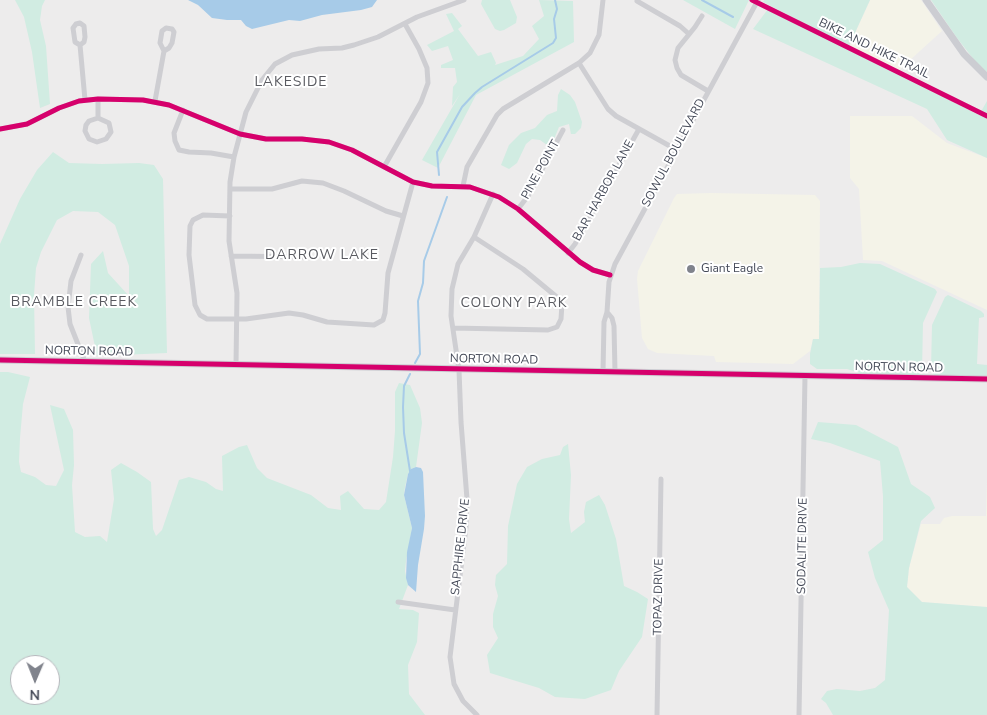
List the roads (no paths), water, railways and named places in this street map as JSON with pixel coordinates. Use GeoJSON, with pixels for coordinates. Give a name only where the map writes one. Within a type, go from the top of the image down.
{"type":"FeatureCollection","features":[{"type":"Feature","properties":{"kind":"street"},"geometry":{"type":"LineString","coordinates":[[236,365],[237,293],[231,256],[230,189],[234,157],[246,112],[256,89],[276,64],[292,55],[305,51],[354,45],[378,37],[417,17],[464,0]]}},
{"type":"Feature","properties":{"kind":"street"},"geometry":{"type":"LineString","coordinates":[[463,186],[467,167],[497,115],[503,109],[579,63],[590,53],[596,44],[600,31],[603,0]]}},
{"type":"Feature","properties":{"kind":"street","name":"SOWUL BOULEVARD"},"geometry":{"type":"LineString","coordinates":[[603,372],[604,322],[608,312],[610,275],[758,0]]}},
{"type":"Feature","properties":{"kind":"street"},"geometry":{"type":"LineString","coordinates":[[926,0],[964,54],[987,77]]}},
{"type":"Feature","properties":{"kind":"street"},"geometry":{"type":"LineString","coordinates":[[637,1],[675,23],[689,34]]}},
{"type":"Feature","properties":{"kind":"street"},"geometry":{"type":"LineString","coordinates":[[702,16],[676,52],[675,60],[677,68],[684,77],[708,91]]}},
{"type":"Feature","properties":{"kind":"street"},"geometry":{"type":"LineString","coordinates":[[384,167],[421,102],[428,83],[427,68],[420,49],[405,24]]}},
{"type":"Feature","properties":{"kind":"street"},"geometry":{"type":"LineString","coordinates":[[80,45],[85,100]]}},
{"type":"Feature","properties":{"kind":"street"},"geometry":{"type":"LineString","coordinates":[[155,102],[164,51]]}},
{"type":"Feature","properties":{"kind":"street"},"geometry":{"type":"LineString","coordinates":[[579,63],[608,109],[620,119],[676,150]]}},
{"type":"Feature","properties":{"kind":"street"},"geometry":{"type":"LineString","coordinates":[[98,99],[98,118]]}},
{"type":"Feature","properties":{"kind":"street"},"geometry":{"type":"LineString","coordinates":[[0,129],[27,124],[59,108],[85,100],[98,99],[155,102],[183,110],[240,134],[266,139],[302,139],[329,142],[352,150],[413,182],[432,186],[463,186],[492,194],[518,209],[568,253],[586,266],[610,275]]}},
{"type":"Feature","properties":{"kind":"street"},"geometry":{"type":"LineString","coordinates":[[183,110],[174,133],[174,141],[179,150],[234,157]]}},
{"type":"Feature","properties":{"kind":"street"},"geometry":{"type":"LineString","coordinates":[[98,118],[104,119],[108,123],[111,132],[106,139],[98,142],[89,139],[85,131],[87,123],[92,119],[98,118]]}},
{"type":"Feature","properties":{"kind":"street","name":"BAR HARBOR LANE"},"geometry":{"type":"LineString","coordinates":[[568,253],[575,244],[639,129]]}},
{"type":"Feature","properties":{"kind":"street","name":"PINE POINT"},"geometry":{"type":"LineString","coordinates":[[518,209],[528,196],[563,130]]}},
{"type":"Feature","properties":{"kind":"street"},"geometry":{"type":"LineString","coordinates":[[230,189],[272,189],[302,181],[323,183],[344,191],[386,212],[403,216]]}},
{"type":"Feature","properties":{"kind":"street"},"geometry":{"type":"LineString","coordinates":[[230,216],[203,215],[193,220],[190,226],[189,255],[195,305],[200,315],[207,319],[237,320],[290,313],[327,322],[370,325],[380,322],[384,317],[388,273],[413,182]]}},
{"type":"Feature","properties":{"kind":"street","name":"SAPPHIRE DRIVE"},"geometry":{"type":"LineString","coordinates":[[478,715],[471,710],[460,695],[452,675],[450,648],[466,527],[467,499],[460,422],[459,370],[452,307],[454,276],[458,264],[474,237],[492,194]]}},
{"type":"Feature","properties":{"kind":"street"},"geometry":{"type":"LineString","coordinates":[[453,328],[548,330],[557,326],[561,319],[562,304],[558,298],[523,268],[474,237]]}},
{"type":"Feature","properties":{"kind":"street"},"geometry":{"type":"LineString","coordinates":[[81,255],[71,280],[68,307],[70,324],[85,362]]}},
{"type":"Feature","properties":{"kind":"street"},"geometry":{"type":"LineString","coordinates":[[231,256],[309,257]]}},
{"type":"Feature","properties":{"kind":"street","name":"SOWUL BOULEVARD"},"geometry":{"type":"LineString","coordinates":[[608,312],[614,326],[615,372]]}},
{"type":"Feature","properties":{"kind":"street","name":"NORTON ROAD"},"geometry":{"type":"LineString","coordinates":[[0,360],[987,379]]}},
{"type":"Feature","properties":{"kind":"street","name":"SODALITE DRIVE"},"geometry":{"type":"LineString","coordinates":[[799,715],[805,376]]}},
{"type":"Feature","properties":{"kind":"street","name":"TOPAZ DRIVE"},"geometry":{"type":"LineString","coordinates":[[657,715],[661,479]]}},
{"type":"Feature","properties":{"kind":"street"},"geometry":{"type":"LineString","coordinates":[[398,602],[455,610]]}},
{"type":"Feature","properties":{"kind":"water"},"geometry":{"type":"Polygon","coordinates":[[[188,0],[377,0],[372,7],[361,10],[322,15],[300,21],[289,20],[252,29],[241,20],[212,18],[198,5],[188,0]]]}},
{"type":"Feature","properties":{"kind":"water"},"geometry":{"type":"Polygon","coordinates":[[[421,468],[423,472],[425,516],[416,592],[408,585],[406,578],[407,552],[412,528],[404,495],[408,474],[411,469],[421,468]]]}},
{"type":"Feature","properties":{"kind":"waterway"},"geometry":{"type":"LineString","coordinates":[[439,175],[437,152],[462,107],[482,87],[553,43],[556,38],[554,19],[557,9],[555,0]]}},
{"type":"Feature","properties":{"kind":"waterway"},"geometry":{"type":"LineString","coordinates":[[702,0],[733,17]]}},
{"type":"Feature","properties":{"kind":"waterway"},"geometry":{"type":"LineString","coordinates":[[415,363],[420,354],[418,301],[423,283],[424,261],[447,197]]}},
{"type":"Feature","properties":{"kind":"waterway"},"geometry":{"type":"LineString","coordinates":[[410,374],[404,386],[403,407],[404,433],[410,471]]}},
{"type":"Feature","properties":{"kind":"place","name":"Giant Eagle"},"geometry":{"type":"Point","coordinates":[691,269]}},
{"type":"Feature","properties":{"kind":"district","name":"LAKESIDE"},"geometry":{"type":"Point","coordinates":[291,83]}},
{"type":"Feature","properties":{"kind":"district","name":"DARROW LAKE"},"geometry":{"type":"Point","coordinates":[322,256]}},
{"type":"Feature","properties":{"kind":"district","name":"BRAMBLE CREEK"},"geometry":{"type":"Point","coordinates":[74,303]}},
{"type":"Feature","properties":{"kind":"district","name":"COLONY PARK"},"geometry":{"type":"Point","coordinates":[514,304]}}]}
